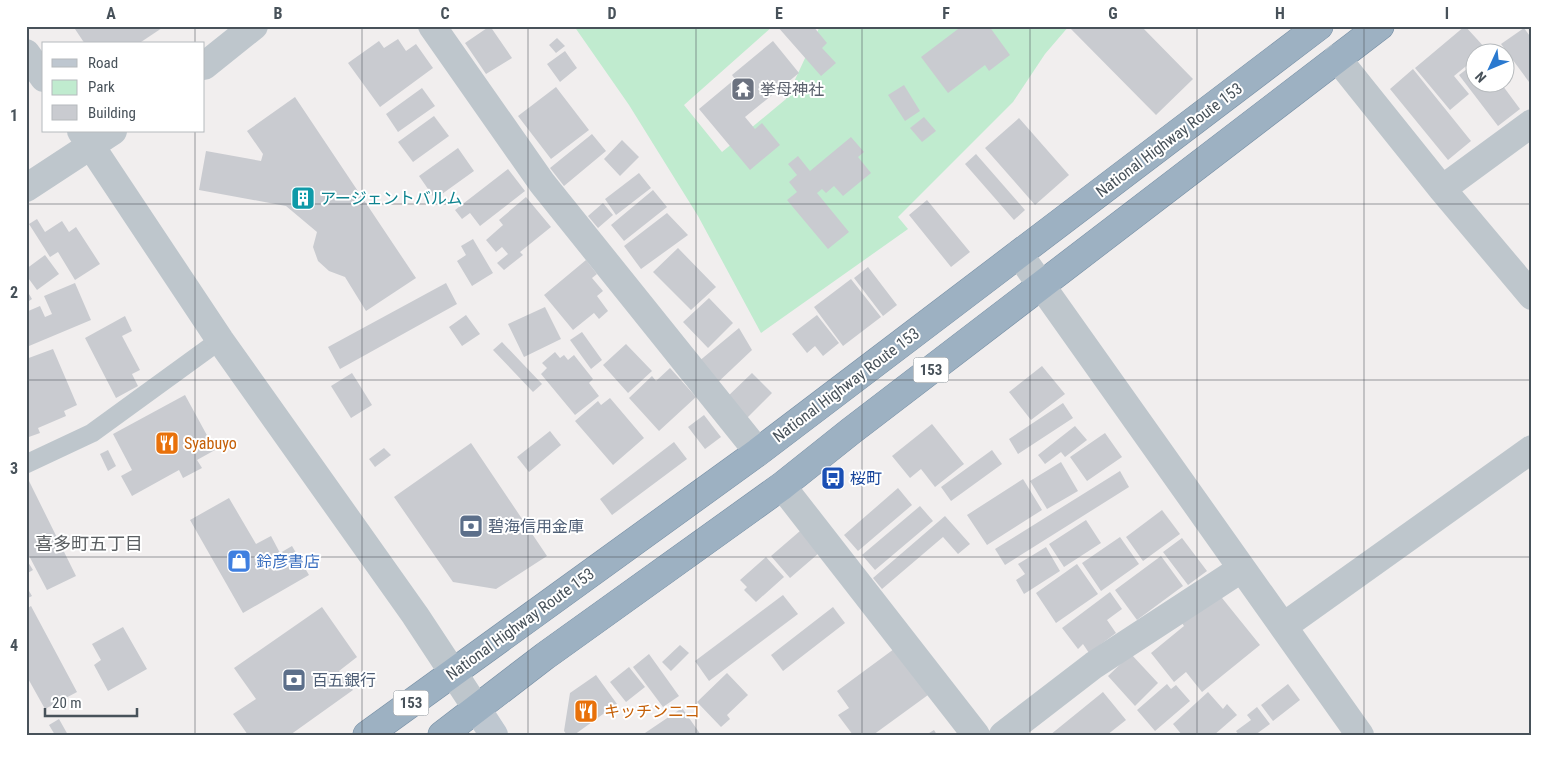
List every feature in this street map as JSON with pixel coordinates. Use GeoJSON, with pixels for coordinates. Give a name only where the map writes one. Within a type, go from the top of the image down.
{"type":"FeatureCollection","features":[{"type":"Feature","properties":{"kind":"highway","name":"National Highway Route 153"},"geometry":{"type":"LineString","coordinates":[[367,735],[758,452],[1319,26]]}},
{"type":"Feature","properties":{"kind":"highway","name":"153"},"geometry":{"type":"LineString","coordinates":[[442,735],[545,656],[782,486],[1380,26]]}},
{"type":"Feature","properties":{"kind":"main road"},"geometry":{"type":"LineString","coordinates":[[477,709],[494,735]]}},
{"type":"Feature","properties":{"kind":"street"},"geometry":{"type":"LineString","coordinates":[[205,65],[254,26]]}},
{"type":"Feature","properties":{"kind":"street"},"geometry":{"type":"LineString","coordinates":[[432,26],[542,183],[758,452]]}},
{"type":"Feature","properties":{"kind":"street"},"geometry":{"type":"LineString","coordinates":[[26,53],[42,75]]}},
{"type":"Feature","properties":{"kind":"street"},"geometry":{"type":"LineString","coordinates":[[1338,58],[1442,189],[1532,296]]}},
{"type":"Feature","properties":{"kind":"street"},"geometry":{"type":"LineString","coordinates":[[1442,189],[1532,123]]}},
{"type":"Feature","properties":{"kind":"street"},"geometry":{"type":"LineString","coordinates":[[26,188],[95,136],[220,340],[454,672],[477,709]]}},
{"type":"Feature","properties":{"kind":"street"},"geometry":{"type":"LineString","coordinates":[[1019,254],[1240,569],[1284,626],[1360,735]]}},
{"type":"Feature","properties":{"kind":"street"},"geometry":{"type":"LineString","coordinates":[[1284,626],[1532,449]]}},
{"type":"Feature","properties":{"kind":"street"},"geometry":{"type":"LineString","coordinates":[[782,486],[976,735]]}},
{"type":"Feature","properties":{"kind":"street"},"geometry":{"type":"LineString","coordinates":[[1004,735],[1094,665],[1240,569]]}},
{"type":"Feature","properties":{"kind":"lane"},"geometry":{"type":"LineString","coordinates":[[26,464],[92,433],[220,340]]}},
{"type":"Feature","properties":{"kind":"green space"},"geometry":{"type":"Polygon","coordinates":[[[574,26],[773,26],[684,105],[722,152],[786,99],[820,26],[1069,26],[1045,54],[1013,102],[898,217],[908,229],[761,333],[698,216],[629,105],[574,26]]]}},
{"type":"Feature","properties":{"kind":"building"},"geometry":{"type":"Polygon","coordinates":[[[73,26],[165,26],[141,42],[84,42],[73,26]]]}},
{"type":"Feature","properties":{"kind":"building"},"geometry":{"type":"Polygon","coordinates":[[[490,26],[512,58],[486,74],[465,43],[490,26]]]}},
{"type":"Feature","properties":{"kind":"building"},"geometry":{"type":"Polygon","coordinates":[[[777,26],[813,26],[827,43],[822,48],[836,63],[821,76],[777,26]]]}},
{"type":"Feature","properties":{"kind":"building"},"geometry":{"type":"Polygon","coordinates":[[[962,26],[989,26],[1010,55],[989,71],[985,65],[948,93],[921,57],[962,26]]]}},
{"type":"Feature","properties":{"kind":"building"},"geometry":{"type":"Polygon","coordinates":[[[1068,26],[1141,26],[1193,79],[1156,115],[1068,26]]]}},
{"type":"Feature","properties":{"kind":"building"},"geometry":{"type":"Polygon","coordinates":[[[1465,26],[1480,42],[1466,42],[1466,66],[1454,76],[1469,94],[1450,110],[1415,68],[1465,26]]]}},
{"type":"Feature","properties":{"kind":"building"},"geometry":{"type":"Polygon","coordinates":[[[1524,28],[1532,39],[1532,86],[1516,64],[1516,42],[1504,42],[1524,28]]]}},
{"type":"Feature","properties":{"kind":"building"},"geometry":{"type":"Polygon","coordinates":[[[557,38],[565,46],[556,53],[549,45],[557,38]]]}},
{"type":"Feature","properties":{"kind":"building"},"geometry":{"type":"Polygon","coordinates":[[[398,39],[406,51],[416,44],[433,68],[380,107],[348,63],[379,41],[384,48],[398,39]]]}},
{"type":"Feature","properties":{"kind":"building"},"geometry":{"type":"Polygon","coordinates":[[[773,41],[799,73],[745,117],[755,129],[762,123],[780,145],[750,170],[699,109],[735,79],[732,75],[773,41]]]}},
{"type":"Feature","properties":{"kind":"building"},"geometry":{"type":"Polygon","coordinates":[[[565,51],[577,68],[560,82],[547,64],[565,51]]]}},
{"type":"Feature","properties":{"kind":"building"},"geometry":{"type":"Polygon","coordinates":[[[1413,69],[1471,141],[1448,160],[1390,89],[1413,69]]]}},
{"type":"Feature","properties":{"kind":"building"},"geometry":{"type":"Polygon","coordinates":[[[1466,70],[1466,84],[1459,75],[1466,70]]]}},
{"type":"Feature","properties":{"kind":"building"},"geometry":{"type":"Polygon","coordinates":[[[904,85],[920,111],[905,121],[888,95],[904,85]]]}},
{"type":"Feature","properties":{"kind":"building"},"geometry":{"type":"Polygon","coordinates":[[[556,87],[589,130],[551,159],[518,116],[556,87]]]}},
{"type":"Feature","properties":{"kind":"building"},"geometry":{"type":"Polygon","coordinates":[[[422,88],[435,106],[398,132],[386,114],[422,88]]]}},
{"type":"Feature","properties":{"kind":"building"},"geometry":{"type":"Polygon","coordinates":[[[1472,92],[1507,92],[1520,109],[1498,126],[1472,92]]]}},
{"type":"Feature","properties":{"kind":"building","name":"アージェントバルム"},"geometry":{"type":"Polygon","coordinates":[[[295,97],[416,278],[366,311],[345,277],[329,271],[318,261],[313,247],[317,232],[286,206],[199,190],[206,151],[261,161],[263,154],[247,131],[295,97]]]}},
{"type":"Feature","properties":{"kind":"building"},"geometry":{"type":"Polygon","coordinates":[[[434,116],[449,136],[413,162],[398,142],[434,116]]]}},
{"type":"Feature","properties":{"kind":"building"},"geometry":{"type":"Polygon","coordinates":[[[924,117],[936,131],[922,142],[910,128],[924,117]]]}},
{"type":"Feature","properties":{"kind":"building"},"geometry":{"type":"Polygon","coordinates":[[[1019,118],[1069,175],[1035,205],[985,148],[1019,118]]]}},
{"type":"Feature","properties":{"kind":"building"},"geometry":{"type":"Polygon","coordinates":[[[592,134],[606,151],[564,186],[550,168],[592,134]]]}},
{"type":"Feature","properties":{"kind":"building"},"geometry":{"type":"Polygon","coordinates":[[[851,137],[864,152],[858,157],[871,173],[843,196],[834,186],[826,193],[822,189],[817,193],[849,232],[828,249],[787,200],[797,192],[789,182],[797,175],[788,164],[798,156],[810,171],[851,137]]]}},
{"type":"Feature","properties":{"kind":"building"},"geometry":{"type":"Polygon","coordinates":[[[622,140],[639,157],[620,176],[604,159],[622,140]]]}},
{"type":"Feature","properties":{"kind":"building"},"geometry":{"type":"Polygon","coordinates":[[[458,148],[474,171],[435,199],[419,176],[458,148]]]}},
{"type":"Feature","properties":{"kind":"building"},"geometry":{"type":"Polygon","coordinates":[[[976,154],[1025,210],[1014,220],[965,164],[976,154]]]}},
{"type":"Feature","properties":{"kind":"building"},"geometry":{"type":"Polygon","coordinates":[[[508,169],[525,191],[480,226],[470,213],[462,219],[455,210],[508,169]]]}},
{"type":"Feature","properties":{"kind":"building"},"geometry":{"type":"Polygon","coordinates":[[[639,173],[651,188],[616,215],[605,199],[639,173]]]}},
{"type":"Feature","properties":{"kind":"building"},"geometry":{"type":"Polygon","coordinates":[[[653,190],[667,207],[624,241],[611,225],[653,190]]]}},
{"type":"Feature","properties":{"kind":"building"},"geometry":{"type":"Polygon","coordinates":[[[526,197],[551,227],[520,252],[523,255],[504,270],[497,263],[508,254],[502,247],[496,252],[486,240],[503,225],[499,220],[526,197]]]}},
{"type":"Feature","properties":{"kind":"building"},"geometry":{"type":"Polygon","coordinates":[[[927,200],[970,252],[951,267],[909,215],[927,200]]]}},
{"type":"Feature","properties":{"kind":"building"},"geometry":{"type":"Polygon","coordinates":[[[603,203],[613,215],[598,228],[588,216],[603,203]]]}},
{"type":"Feature","properties":{"kind":"building"},"geometry":{"type":"Polygon","coordinates":[[[667,213],[688,235],[641,269],[624,246],[667,213]]]}},
{"type":"Feature","properties":{"kind":"building"},"geometry":{"type":"Polygon","coordinates":[[[37,219],[45,232],[62,221],[69,232],[76,227],[100,264],[75,280],[58,252],[50,257],[29,224],[37,219]]]}},
{"type":"Feature","properties":{"kind":"building"},"geometry":{"type":"Polygon","coordinates":[[[473,239],[493,273],[472,286],[457,261],[466,255],[461,246],[473,239]]]}},
{"type":"Feature","properties":{"kind":"building"},"geometry":{"type":"Polygon","coordinates":[[[678,248],[716,287],[691,310],[653,272],[678,248]]]}},
{"type":"Feature","properties":{"kind":"building"},"geometry":{"type":"Polygon","coordinates":[[[45,255],[59,274],[37,290],[26,275],[26,269],[45,255]]]}},
{"type":"Feature","properties":{"kind":"building"},"geometry":{"type":"Polygon","coordinates":[[[586,260],[597,274],[592,278],[603,291],[597,296],[608,311],[599,319],[594,313],[573,330],[544,295],[586,260]]]}},
{"type":"Feature","properties":{"kind":"building"},"geometry":{"type":"Polygon","coordinates":[[[868,267],[897,305],[883,316],[854,278],[868,267]]]}},
{"type":"Feature","properties":{"kind":"building"},"geometry":{"type":"Polygon","coordinates":[[[851,279],[881,317],[843,346],[814,307],[851,279]]]}},
{"type":"Feature","properties":{"kind":"building"},"geometry":{"type":"Polygon","coordinates":[[[75,283],[91,320],[29,346],[26,339],[26,312],[40,306],[45,317],[52,314],[44,296],[75,283]]]}},
{"type":"Feature","properties":{"kind":"building"},"geometry":{"type":"Polygon","coordinates":[[[446,283],[457,304],[340,369],[328,347],[446,283]]]}},
{"type":"Feature","properties":{"kind":"building"},"geometry":{"type":"Polygon","coordinates":[[[26,289],[32,299],[26,303],[26,289]]]}},
{"type":"Feature","properties":{"kind":"building"},"geometry":{"type":"Polygon","coordinates":[[[709,298],[733,323],[708,348],[683,322],[709,298]]]}},
{"type":"Feature","properties":{"kind":"building"},"geometry":{"type":"Polygon","coordinates":[[[545,307],[561,339],[524,357],[508,324],[545,307]]]}},
{"type":"Feature","properties":{"kind":"building"},"geometry":{"type":"Polygon","coordinates":[[[466,315],[480,334],[462,346],[449,327],[466,315]]]}},
{"type":"Feature","properties":{"kind":"building"},"geometry":{"type":"Polygon","coordinates":[[[817,315],[839,343],[823,356],[815,346],[807,353],[792,334],[817,315]]]}},
{"type":"Feature","properties":{"kind":"building"},"geometry":{"type":"Polygon","coordinates":[[[125,316],[132,331],[122,336],[140,370],[132,374],[138,386],[116,398],[85,338],[125,316]]]}},
{"type":"Feature","properties":{"kind":"building"},"geometry":{"type":"Polygon","coordinates":[[[739,328],[752,350],[715,385],[698,362],[739,328]]]}},
{"type":"Feature","properties":{"kind":"building"},"geometry":{"type":"Polygon","coordinates":[[[582,332],[602,360],[591,369],[570,340],[582,332]]]}},
{"type":"Feature","properties":{"kind":"building"},"geometry":{"type":"Polygon","coordinates":[[[502,342],[542,384],[533,392],[493,350],[502,342]]]}},
{"type":"Feature","properties":{"kind":"building"},"geometry":{"type":"Polygon","coordinates":[[[626,344],[652,371],[628,393],[603,365],[626,344]]]}},
{"type":"Feature","properties":{"kind":"building"},"geometry":{"type":"Polygon","coordinates":[[[53,349],[77,405],[64,411],[66,416],[38,428],[40,433],[26,438],[26,359],[53,349]]]}},
{"type":"Feature","properties":{"kind":"building"},"geometry":{"type":"Polygon","coordinates":[[[555,352],[560,358],[564,355],[568,360],[574,355],[593,379],[589,383],[599,396],[575,415],[541,374],[547,368],[542,363],[555,352]]]}},
{"type":"Feature","properties":{"kind":"building"},"geometry":{"type":"Polygon","coordinates":[[[1042,366],[1065,394],[1031,420],[1009,392],[1042,366]]]}},
{"type":"Feature","properties":{"kind":"building"},"geometry":{"type":"Polygon","coordinates":[[[670,368],[696,397],[659,431],[629,398],[652,376],[656,381],[670,368]]]}},
{"type":"Feature","properties":{"kind":"building"},"geometry":{"type":"Polygon","coordinates":[[[352,373],[372,405],[351,418],[331,386],[352,373]]]}},
{"type":"Feature","properties":{"kind":"building"},"geometry":{"type":"Polygon","coordinates":[[[752,373],[772,393],[745,420],[725,399],[752,373]]]}},
{"type":"Feature","properties":{"kind":"building"},"geometry":{"type":"Polygon","coordinates":[[[185,395],[215,450],[197,460],[202,468],[183,478],[179,470],[132,496],[121,476],[132,470],[113,434],[185,395]]]}},
{"type":"Feature","properties":{"kind":"building"},"geometry":{"type":"Polygon","coordinates":[[[610,398],[644,438],[613,465],[575,421],[598,401],[601,405],[610,398]]]}},
{"type":"Feature","properties":{"kind":"building"},"geometry":{"type":"Polygon","coordinates":[[[1063,403],[1073,418],[1018,454],[1009,439],[1063,403]]]}},
{"type":"Feature","properties":{"kind":"building"},"geometry":{"type":"Polygon","coordinates":[[[704,415],[721,437],[705,449],[688,427],[704,415]]]}},
{"type":"Feature","properties":{"kind":"building"},"geometry":{"type":"Polygon","coordinates":[[[932,424],[964,464],[935,487],[921,469],[910,478],[892,456],[932,424]]]}},
{"type":"Feature","properties":{"kind":"building"},"geometry":{"type":"Polygon","coordinates":[[[1075,426],[1087,440],[1065,457],[1061,452],[1045,464],[1038,455],[1075,426]]]}},
{"type":"Feature","properties":{"kind":"building"},"geometry":{"type":"Polygon","coordinates":[[[550,431],[561,445],[529,472],[517,457],[550,431]]]}},
{"type":"Feature","properties":{"kind":"building"},"geometry":{"type":"Polygon","coordinates":[[[1105,433],[1122,457],[1087,481],[1070,457],[1105,433]]]}},
{"type":"Feature","properties":{"kind":"building"},"geometry":{"type":"Polygon","coordinates":[[[674,442],[687,459],[612,515],[600,499],[674,442]]]}},
{"type":"Feature","properties":{"kind":"building","name":"碧海信用金庫"},"geometry":{"type":"Polygon","coordinates":[[[471,443],[547,556],[496,589],[453,582],[394,497],[471,443]]]}},
{"type":"Feature","properties":{"kind":"building"},"geometry":{"type":"Polygon","coordinates":[[[384,448],[391,455],[375,467],[369,459],[384,448]]]}},
{"type":"Feature","properties":{"kind":"building"},"geometry":{"type":"Polygon","coordinates":[[[108,450],[116,466],[108,471],[100,454],[108,450]]]}},
{"type":"Feature","properties":{"kind":"building"},"geometry":{"type":"Polygon","coordinates":[[[992,450],[1002,464],[951,501],[941,487],[992,450]]]}},
{"type":"Feature","properties":{"kind":"building"},"geometry":{"type":"Polygon","coordinates":[[[1061,462],[1078,491],[1047,509],[1030,481],[1061,462]]]}},
{"type":"Feature","properties":{"kind":"building"},"geometry":{"type":"Polygon","coordinates":[[[1120,471],[1129,487],[1005,565],[995,549],[1120,471]]]}},
{"type":"Feature","properties":{"kind":"building"},"geometry":{"type":"Polygon","coordinates":[[[1023,479],[1042,510],[987,545],[967,515],[1023,479]]]}},
{"type":"Feature","properties":{"kind":"building"},"geometry":{"type":"Polygon","coordinates":[[[29,481],[76,576],[47,590],[26,550],[26,483],[29,481]]]}},
{"type":"Feature","properties":{"kind":"building"},"geometry":{"type":"Polygon","coordinates":[[[898,488],[912,505],[858,551],[844,535],[898,488]]]}},
{"type":"Feature","properties":{"kind":"building"},"geometry":{"type":"Polygon","coordinates":[[[229,498],[256,544],[271,536],[280,553],[292,546],[309,575],[243,613],[190,520],[229,498]]]}},
{"type":"Feature","properties":{"kind":"building"},"geometry":{"type":"Polygon","coordinates":[[[920,506],[933,521],[875,570],[862,555],[920,506]]]}},
{"type":"Feature","properties":{"kind":"building"},"geometry":{"type":"Polygon","coordinates":[[[1162,510],[1180,534],[1143,561],[1126,537],[1162,510]]]}},
{"type":"Feature","properties":{"kind":"building"},"geometry":{"type":"Polygon","coordinates":[[[945,516],[970,544],[958,554],[943,537],[882,589],[873,578],[945,516]]]}},
{"type":"Feature","properties":{"kind":"building"},"geometry":{"type":"Polygon","coordinates":[[[1086,520],[1101,543],[1064,567],[1049,544],[1086,520]]]}},
{"type":"Feature","properties":{"kind":"building"},"geometry":{"type":"Polygon","coordinates":[[[800,531],[819,553],[790,578],[771,556],[800,531]]]}},
{"type":"Feature","properties":{"kind":"building"},"geometry":{"type":"Polygon","coordinates":[[[1120,537],[1139,564],[1101,591],[1082,563],[1120,537]]]}},
{"type":"Feature","properties":{"kind":"building"},"geometry":{"type":"Polygon","coordinates":[[[1182,538],[1207,571],[1188,585],[1163,552],[1182,538]]]}},
{"type":"Feature","properties":{"kind":"building"},"geometry":{"type":"Polygon","coordinates":[[[1046,547],[1060,571],[1024,594],[1016,580],[1025,574],[1018,564],[1046,547]]]}},
{"type":"Feature","properties":{"kind":"building"},"geometry":{"type":"Polygon","coordinates":[[[1161,556],[1183,586],[1137,620],[1115,590],[1161,556]]]}},
{"type":"Feature","properties":{"kind":"building"},"geometry":{"type":"Polygon","coordinates":[[[766,557],[784,577],[756,602],[744,590],[747,587],[740,580],[766,557]]]}},
{"type":"Feature","properties":{"kind":"building"},"geometry":{"type":"Polygon","coordinates":[[[26,559],[33,570],[26,574],[26,559]]]}},
{"type":"Feature","properties":{"kind":"building"},"geometry":{"type":"Polygon","coordinates":[[[1077,564],[1098,594],[1056,623],[1036,593],[1077,564]]]}},
{"type":"Feature","properties":{"kind":"building"},"geometry":{"type":"Polygon","coordinates":[[[26,586],[32,596],[26,599],[26,586]]]}},
{"type":"Feature","properties":{"kind":"building"},"geometry":{"type":"Polygon","coordinates":[[[1110,592],[1122,609],[1107,620],[1116,633],[1089,653],[1083,644],[1078,649],[1062,628],[1110,592]]]}},
{"type":"Feature","properties":{"kind":"building"},"geometry":{"type":"Polygon","coordinates":[[[1218,593],[1260,645],[1202,692],[1186,672],[1174,682],[1151,653],[1184,626],[1182,623],[1218,593]]]}},
{"type":"Feature","properties":{"kind":"building"},"geometry":{"type":"Polygon","coordinates":[[[783,595],[798,614],[709,681],[695,661],[783,595]]]}},
{"type":"Feature","properties":{"kind":"building"},"geometry":{"type":"Polygon","coordinates":[[[31,606],[77,692],[45,709],[26,675],[26,609],[31,606]]]}},
{"type":"Feature","properties":{"kind":"building","name":"百五銀行"},"geometry":{"type":"Polygon","coordinates":[[[322,607],[357,657],[339,671],[353,690],[290,735],[248,735],[233,714],[256,699],[234,668],[322,607]]]}},
{"type":"Feature","properties":{"kind":"building"},"geometry":{"type":"Polygon","coordinates":[[[833,607],[845,623],[783,671],[771,655],[833,607]]]}},
{"type":"Feature","properties":{"kind":"building"},"geometry":{"type":"Polygon","coordinates":[[[123,627],[147,669],[108,691],[94,665],[101,660],[92,644],[123,627]]]}},
{"type":"Feature","properties":{"kind":"building"},"geometry":{"type":"Polygon","coordinates":[[[680,645],[689,653],[671,671],[662,662],[680,645]]]}},
{"type":"Feature","properties":{"kind":"building"},"geometry":{"type":"Polygon","coordinates":[[[894,649],[928,695],[873,735],[853,735],[838,715],[849,708],[837,691],[894,649]]]}},
{"type":"Feature","properties":{"kind":"building"},"geometry":{"type":"Polygon","coordinates":[[[649,654],[679,696],[663,707],[633,667],[649,654]]]}},
{"type":"Feature","properties":{"kind":"building"},"geometry":{"type":"Polygon","coordinates":[[[1131,654],[1158,683],[1135,706],[1108,676],[1131,654]]]}},
{"type":"Feature","properties":{"kind":"building"},"geometry":{"type":"Polygon","coordinates":[[[629,667],[645,687],[626,702],[610,682],[629,667]]]}},
{"type":"Feature","properties":{"kind":"building"},"geometry":{"type":"Polygon","coordinates":[[[727,673],[748,695],[727,715],[730,719],[721,727],[697,702],[727,673]]]}},
{"type":"Feature","properties":{"kind":"building"},"geometry":{"type":"Polygon","coordinates":[[[596,675],[617,704],[574,735],[567,735],[564,731],[570,693],[596,675]]]}},
{"type":"Feature","properties":{"kind":"building"},"geometry":{"type":"Polygon","coordinates":[[[1167,684],[1171,689],[1176,685],[1190,701],[1155,731],[1137,710],[1167,684]]]}},
{"type":"Feature","properties":{"kind":"building"},"geometry":{"type":"Polygon","coordinates":[[[1288,684],[1300,700],[1273,721],[1261,705],[1288,684]]]}},
{"type":"Feature","properties":{"kind":"building"},"geometry":{"type":"Polygon","coordinates":[[[1103,692],[1126,720],[1107,735],[1050,735],[1103,692]]]}},
{"type":"Feature","properties":{"kind":"building"},"geometry":{"type":"Polygon","coordinates":[[[1208,692],[1223,709],[1227,704],[1237,715],[1214,735],[1182,735],[1173,724],[1208,692]]]}},
{"type":"Feature","properties":{"kind":"building"},"geometry":{"type":"Polygon","coordinates":[[[1257,707],[1270,724],[1255,735],[1239,735],[1236,731],[1251,720],[1247,715],[1257,707]]]}},
{"type":"Feature","properties":{"kind":"building"},"geometry":{"type":"Polygon","coordinates":[[[682,708],[701,735],[642,735],[682,708]]]}},
{"type":"Feature","properties":{"kind":"building"},"geometry":{"type":"Polygon","coordinates":[[[59,719],[68,735],[55,735],[49,725],[59,719]]]}},
{"type":"Feature","properties":{"kind":"building"},"geometry":{"type":"Polygon","coordinates":[[[934,730],[937,735],[926,735],[934,730]]]}},
{"type":"Feature","properties":{"kind":"place","name":"挙母神社"},"geometry":{"type":"Point","coordinates":[743,89]}},
{"type":"Feature","properties":{"kind":"place","name":"アージェントバルム"},"geometry":{"type":"Point","coordinates":[303,198]}},
{"type":"Feature","properties":{"kind":"place","name":"Syabuyo"},"geometry":{"type":"Point","coordinates":[167,443]}},
{"type":"Feature","properties":{"kind":"place","name":"桜町"},"geometry":{"type":"Point","coordinates":[833,478]}},
{"type":"Feature","properties":{"kind":"place","name":"碧海信用金庫"},"geometry":{"type":"Point","coordinates":[471,526]}},
{"type":"Feature","properties":{"kind":"place","name":"鈴彦書店"},"geometry":{"type":"Point","coordinates":[239,561]}},
{"type":"Feature","properties":{"kind":"place","name":"百五銀行"},"geometry":{"type":"Point","coordinates":[294,680]}},
{"type":"Feature","properties":{"kind":"place","name":"キッチンニコ"},"geometry":{"type":"Point","coordinates":[586,711]}},
{"type":"Feature","properties":{"kind":"district","name":"喜多町五丁目"},"geometry":{"type":"Point","coordinates":[89,543]}}]}
